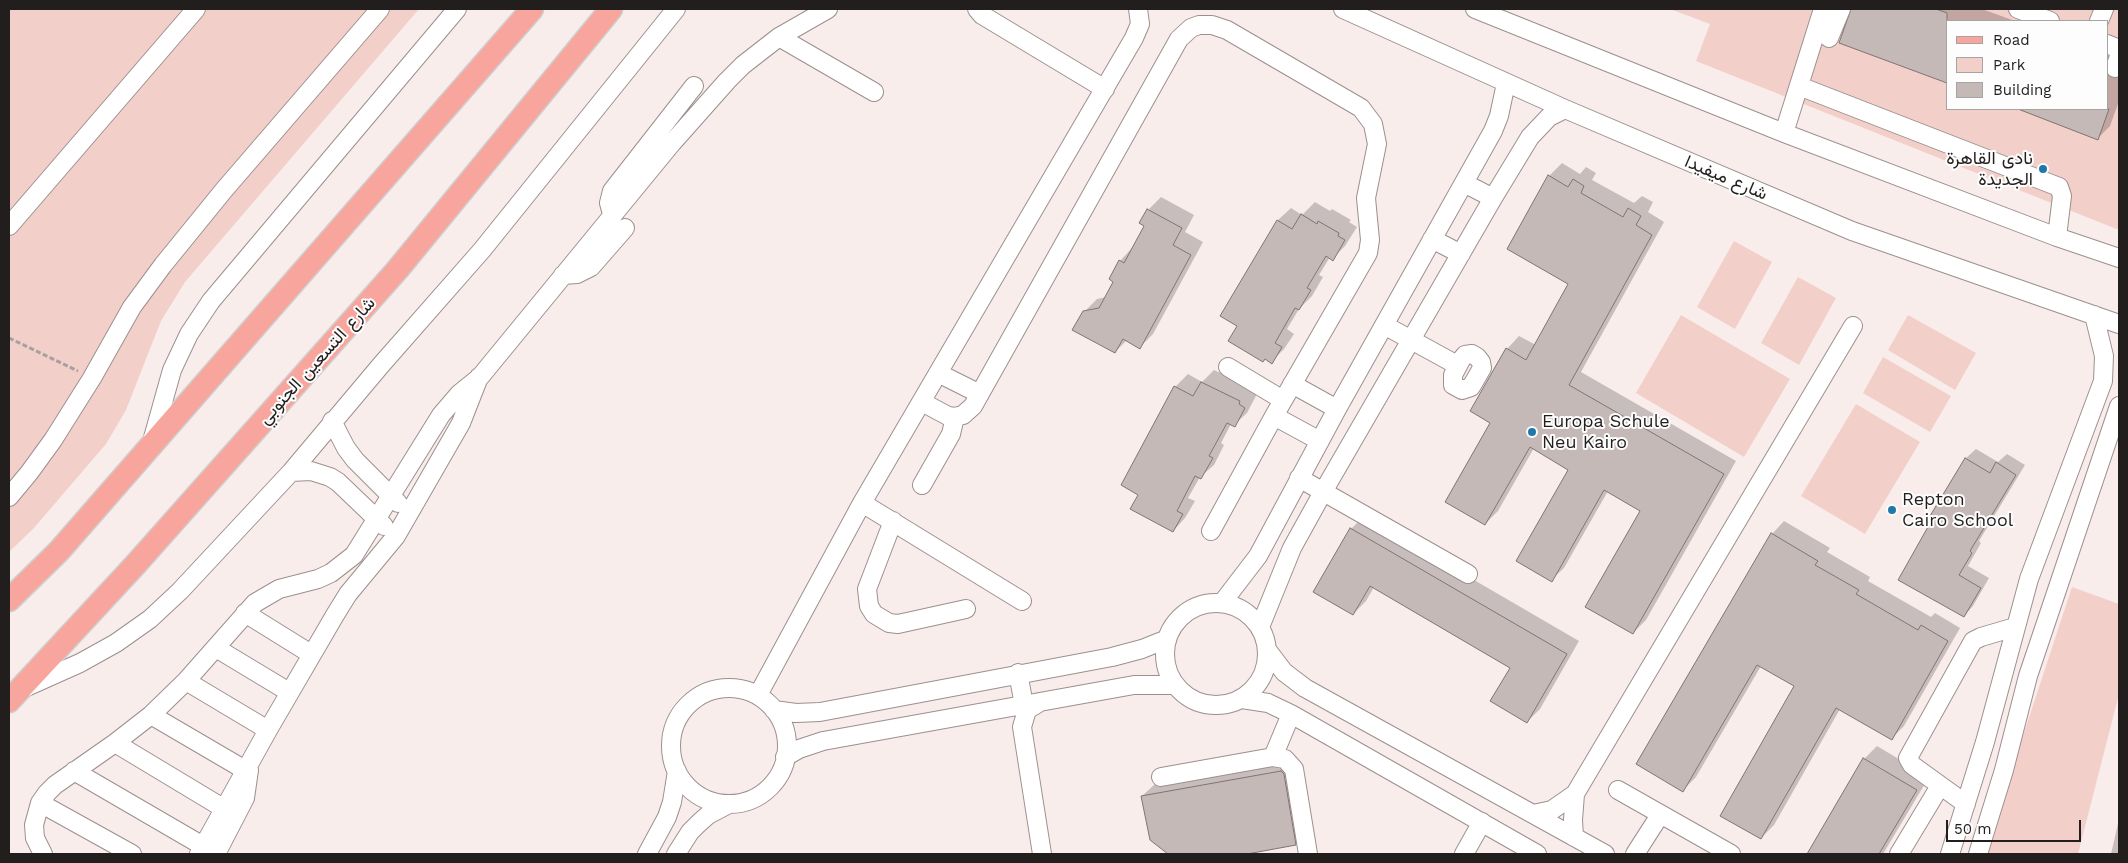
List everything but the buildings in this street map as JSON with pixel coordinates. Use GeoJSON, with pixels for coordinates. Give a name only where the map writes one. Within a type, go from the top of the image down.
{"type":"FeatureCollection","features":[{"type":"Feature","properties":{"kind":"main road","name":"شارع التسعين الجنوبي"},"geometry":{"type":"LineString","coordinates":[[14,696],[136,564],[398,269],[612,9]]}},
{"type":"Feature","properties":{"kind":"main road"},"geometry":{"type":"LineString","coordinates":[[9,600],[59,551],[525,14]]}},
{"type":"Feature","properties":{"kind":"street"},"geometry":{"type":"LineString","coordinates":[[9,226],[196,9]]}},
{"type":"Feature","properties":{"kind":"street"},"geometry":{"type":"LineString","coordinates":[[9,497],[53,440],[92,378],[132,307],[163,265],[224,190],[380,9]]}},
{"type":"Feature","properties":{"kind":"street"},"geometry":{"type":"LineString","coordinates":[[151,446],[172,370],[189,334],[211,301],[457,9]]}},
{"type":"Feature","properties":{"kind":"street"},"geometry":{"type":"LineString","coordinates":[[14,696],[98,654],[150,619],[180,591],[291,472],[332,421],[482,250],[676,9]]}},
{"type":"Feature","properties":{"kind":"street"},"geometry":{"type":"LineString","coordinates":[[43,854],[35,838],[34,825],[40,803],[55,785],[116,743],[151,715],[186,682],[255,603],[273,592],[318,579],[343,565],[362,543],[441,415],[459,394],[480,377],[612,214],[726,81],[779,37],[828,9]]}},
{"type":"Feature","properties":{"kind":"street"},"geometry":{"type":"LineString","coordinates":[[977,9],[982,15],[1000,16],[1105,89]]}},
{"type":"Feature","properties":{"kind":"street"},"geometry":{"type":"LineString","coordinates":[[758,695],[862,503],[1138,31],[1140,16],[1138,9]]}},
{"type":"Feature","properties":{"kind":"street","name":"شارع ميفيدا"},"geometry":{"type":"LineString","coordinates":[[1343,9],[1565,109],[1852,231],[2119,324]]}},
{"type":"Feature","properties":{"kind":"street"},"geometry":{"type":"LineString","coordinates":[[1475,9],[1784,132],[2119,258]]}},
{"type":"Feature","properties":{"kind":"street"},"geometry":{"type":"LineString","coordinates":[[1784,132],[1823,9]]}},
{"type":"Feature","properties":{"kind":"street"},"geometry":{"type":"LineString","coordinates":[[1829,38],[1841,9]]}},
{"type":"Feature","properties":{"kind":"street"},"geometry":{"type":"LineString","coordinates":[[2018,9],[2046,16]]}},
{"type":"Feature","properties":{"kind":"street"},"geometry":{"type":"LineString","coordinates":[[922,402],[948,416],[955,417],[969,411],[1179,39],[1191,28],[1206,24],[1228,30],[1353,102],[1368,116],[1376,134],[1376,154],[1366,198],[1370,240],[1368,253],[1292,384],[1211,531]]}},
{"type":"Feature","properties":{"kind":"street"},"geometry":{"type":"LineString","coordinates":[[779,37],[874,92]]}},
{"type":"Feature","properties":{"kind":"street"},"geometry":{"type":"LineString","coordinates":[[1222,603],[1258,556],[1337,409],[1493,130],[1499,116],[1506,83]]}},
{"type":"Feature","properties":{"kind":"street"},"geometry":{"type":"LineString","coordinates":[[612,214],[609,203],[612,192],[694,86]]}},
{"type":"Feature","properties":{"kind":"street"},"geometry":{"type":"LineString","coordinates":[[1799,86],[2059,187],[2062,196],[2057,236]]}},
{"type":"Feature","properties":{"kind":"street"},"geometry":{"type":"LineString","coordinates":[[1260,627],[1284,565],[1323,492],[1460,254],[1530,137],[1549,117],[1565,109]]}},
{"type":"Feature","properties":{"kind":"street"},"geometry":{"type":"LineString","coordinates":[[1464,183],[1493,198]]}},
{"type":"Feature","properties":{"kind":"street"},"geometry":{"type":"LineString","coordinates":[[563,275],[577,274],[591,267],[625,228]]}},
{"type":"Feature","properties":{"kind":"street"},"geometry":{"type":"LineString","coordinates":[[1432,239],[1460,254]]}},
{"type":"Feature","properties":{"kind":"street"},"geometry":{"type":"LineString","coordinates":[[1950,854],[2038,552],[2103,380],[2104,356],[2094,315]]}},
{"type":"Feature","properties":{"kind":"street"},"geometry":{"type":"LineString","coordinates":[[1384,325],[1457,365]]}},
{"type":"Feature","properties":{"kind":"street"},"geometry":{"type":"LineString","coordinates":[[1533,814],[1552,810],[1575,794],[1853,326]]}},
{"type":"Feature","properties":{"kind":"street"},"geometry":{"type":"LineString","coordinates":[[1228,367],[1283,400]]}},
{"type":"Feature","properties":{"kind":"street"},"geometry":{"type":"LineString","coordinates":[[938,373],[980,394]]}},
{"type":"Feature","properties":{"kind":"street"},"geometry":{"type":"LineString","coordinates":[[206,852],[223,808],[289,692],[348,594],[396,536],[461,423],[480,377]]}},
{"type":"Feature","properties":{"kind":"street"},"geometry":{"type":"LineString","coordinates":[[1292,384],[1337,409]]}},
{"type":"Feature","properties":{"kind":"street"},"geometry":{"type":"LineString","coordinates":[[1978,854],[2004,770],[2028,676],[2119,406]]}},
{"type":"Feature","properties":{"kind":"street"},"geometry":{"type":"LineString","coordinates":[[1274,416],[1320,441]]}},
{"type":"Feature","properties":{"kind":"street"},"geometry":{"type":"LineString","coordinates":[[922,485],[947,442],[955,417]]}},
{"type":"Feature","properties":{"kind":"street"},"geometry":{"type":"LineString","coordinates":[[332,421],[346,448],[355,460],[409,513]]}},
{"type":"Feature","properties":{"kind":"street"},"geometry":{"type":"LineString","coordinates":[[291,472],[311,471],[330,477],[338,482],[396,536]]}},
{"type":"Feature","properties":{"kind":"street"},"geometry":{"type":"LineString","coordinates":[[1299,478],[1468,574]]}},
{"type":"Feature","properties":{"kind":"street"},"geometry":{"type":"LineString","coordinates":[[862,503],[1022,602]]}},
{"type":"Feature","properties":{"kind":"street"},"geometry":{"type":"LineString","coordinates":[[893,522],[867,588],[869,606],[874,614],[889,623],[898,624],[966,609]]}},
{"type":"Feature","properties":{"kind":"street"},"geometry":{"type":"LineString","coordinates":[[2038,552],[2066,560]]}},
{"type":"Feature","properties":{"kind":"street"},"geometry":{"type":"LineString","coordinates":[[1208,603],[1222,603],[1237,607],[1250,615],[1260,627],[1268,651],[1265,670],[1256,686],[1242,699],[1231,704],[1206,705],[1184,694],[1175,685],[1167,671],[1164,655],[1167,639],[1173,626],[1182,615],[1194,607],[1208,603]]}},
{"type":"Feature","properties":{"kind":"street"},"geometry":{"type":"LineString","coordinates":[[245,613],[311,654]]}},
{"type":"Feature","properties":{"kind":"street"},"geometry":{"type":"LineString","coordinates":[[1966,804],[1910,763],[1909,755],[1972,641],[1981,636],[2015,627]]}},
{"type":"Feature","properties":{"kind":"street"},"geometry":{"type":"LineString","coordinates":[[774,710],[796,713],[820,712],[1018,673],[1112,657],[1142,649],[1167,639]]}},
{"type":"Feature","properties":{"kind":"street"},"geometry":{"type":"LineString","coordinates":[[216,648],[289,692]]}},
{"type":"Feature","properties":{"kind":"street"},"geometry":{"type":"LineString","coordinates":[[1268,651],[1284,672],[1305,688],[1605,854]]}},
{"type":"Feature","properties":{"kind":"street"},"geometry":{"type":"LineString","coordinates":[[1018,673],[1032,703]]}},
{"type":"Feature","properties":{"kind":"street"},"geometry":{"type":"LineString","coordinates":[[186,682],[268,730]]}},
{"type":"Feature","properties":{"kind":"street"},"geometry":{"type":"LineString","coordinates":[[785,757],[799,748],[815,743],[1134,685],[1175,685]]}},
{"type":"Feature","properties":{"kind":"street"},"geometry":{"type":"LineString","coordinates":[[676,854],[690,832],[708,815],[729,804],[742,802],[766,790],[781,770],[785,757],[786,737],[780,718],[774,710],[758,695],[741,689],[724,688],[702,694],[683,710],[672,733],[672,759],[677,771],[693,792],[704,798],[729,804]]}},
{"type":"Feature","properties":{"kind":"street"},"geometry":{"type":"LineString","coordinates":[[1242,699],[1268,703],[1291,714],[1537,854]]}},
{"type":"Feature","properties":{"kind":"street"},"geometry":{"type":"LineString","coordinates":[[1032,703],[1027,710],[1022,727],[1042,854]]}},
{"type":"Feature","properties":{"kind":"street"},"geometry":{"type":"LineString","coordinates":[[1273,757],[1291,714]]}},
{"type":"Feature","properties":{"kind":"street"},"geometry":{"type":"LineString","coordinates":[[151,715],[247,766]]}},
{"type":"Feature","properties":{"kind":"street"},"geometry":{"type":"LineString","coordinates":[[116,743],[223,808]]}},
{"type":"Feature","properties":{"kind":"street"},"geometry":{"type":"LineString","coordinates":[[1162,777],[1273,757],[1285,758],[1294,769],[1308,854]]}},
{"type":"Feature","properties":{"kind":"street"},"geometry":{"type":"LineString","coordinates":[[206,852],[245,798],[247,766]]}},
{"type":"Feature","properties":{"kind":"street"},"geometry":{"type":"LineString","coordinates":[[74,771],[206,852]]}},
{"type":"Feature","properties":{"kind":"street"},"geometry":{"type":"LineString","coordinates":[[646,854],[667,817],[672,802],[677,771]]}},
{"type":"Feature","properties":{"kind":"street"},"geometry":{"type":"LineString","coordinates":[[1899,854],[1940,786]]}},
{"type":"Feature","properties":{"kind":"street"},"geometry":{"type":"LineString","coordinates":[[1618,790],[1731,854]]}},
{"type":"Feature","properties":{"kind":"street"},"geometry":{"type":"LineString","coordinates":[[1574,837],[1575,794]]}},
{"type":"Feature","properties":{"kind":"street"},"geometry":{"type":"LineString","coordinates":[[40,803],[132,854]]}},
{"type":"Feature","properties":{"kind":"street"},"geometry":{"type":"LineString","coordinates":[[1635,854],[1660,815]]}},
{"type":"Feature","properties":{"kind":"street"},"geometry":{"type":"LineString","coordinates":[[1464,854],[1482,822]]}},
{"type":"Feature","properties":{"kind":"path"},"geometry":{"type":"LineString","coordinates":[[9,338],[92,378]]}},
{"type":"Feature","properties":{"kind":"green space"},"geometry":{"type":"Polygon","coordinates":[[[9,9],[419,9],[185,282],[161,321],[126,410],[106,444],[34,528],[9,552],[9,9]]]}},
{"type":"Feature","properties":{"kind":"green space","name":"نادى القاهرة الجديدة"},"geometry":{"type":"Polygon","coordinates":[[[1670,9],[2119,9],[2119,230],[1696,61],[1710,24],[1670,9]]]}},
{"type":"Feature","properties":{"kind":"green space"},"geometry":{"type":"Polygon","coordinates":[[[1734,241],[1772,262],[1735,329],[1697,307],[1734,241]]]}},
{"type":"Feature","properties":{"kind":"green space"},"geometry":{"type":"Polygon","coordinates":[[[1798,277],[1836,298],[1799,365],[1761,343],[1798,277]]]}},
{"type":"Feature","properties":{"kind":"green space"},"geometry":{"type":"Polygon","coordinates":[[[1681,315],[1790,379],[1744,457],[1636,393],[1681,315]]]}},
{"type":"Feature","properties":{"kind":"green space"},"geometry":{"type":"Polygon","coordinates":[[[1908,315],[1976,353],[1955,390],[1888,350],[1908,315]]]}},
{"type":"Feature","properties":{"kind":"green space"},"geometry":{"type":"Polygon","coordinates":[[[1883,357],[1951,396],[1930,432],[1863,393],[1883,357]]]}},
{"type":"Feature","properties":{"kind":"green space"},"geometry":{"type":"Polygon","coordinates":[[[1856,404],[1920,442],[1865,534],[1801,496],[1856,404]]]}},
{"type":"Feature","properties":{"kind":"green space"},"geometry":{"type":"Polygon","coordinates":[[[2072,587],[2119,604],[2119,694],[2078,854],[1984,854],[2072,587]]]}},
{"type":"Feature","properties":{"kind":"place","name":"نادى القاهرة الجديدة"},"geometry":{"type":"Point","coordinates":[2043,169]}},
{"type":"Feature","properties":{"kind":"place","name":"Europa Schule Neu Kairo"},"geometry":{"type":"Point","coordinates":[1532,432]}},
{"type":"Feature","properties":{"kind":"place","name":"Repton Cairo School"},"geometry":{"type":"Point","coordinates":[1892,510]}}]}
